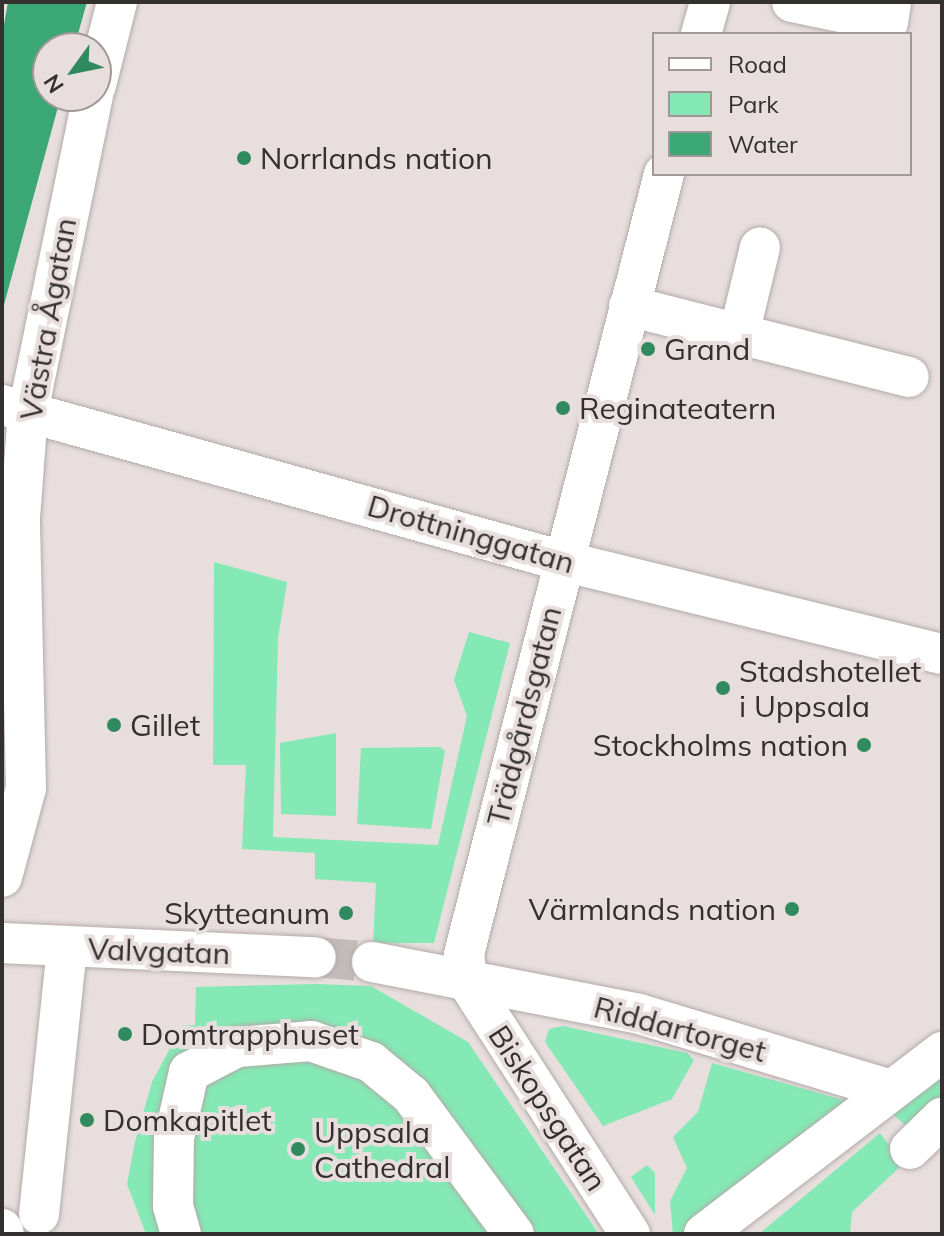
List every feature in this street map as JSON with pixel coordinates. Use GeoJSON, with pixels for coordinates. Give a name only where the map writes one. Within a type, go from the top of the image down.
{"type":"FeatureCollection","features":[{"type":"Feature","properties":{"kind":"street"},"geometry":{"type":"LineString","coordinates":[[109,32],[117,2]]}},
{"type":"Feature","properties":{"kind":"street"},"geometry":{"type":"LineString","coordinates":[[702,32],[710,2]]}},
{"type":"Feature","properties":{"kind":"street"},"geometry":{"type":"LineString","coordinates":[[792,2],[888,22],[891,2]]}},
{"type":"Feature","properties":{"kind":"street","name":"Västra Ågatan"},"geometry":{"type":"LineString","coordinates":[[2,877],[26,788],[15,409],[89,112]]}},
{"type":"Feature","properties":{"kind":"street","name":"Trädgårdsgatan"},"geometry":{"type":"LineString","coordinates":[[467,981],[464,954],[663,176]]}},
{"type":"Feature","properties":{"kind":"street"},"geometry":{"type":"LineString","coordinates":[[739,334],[760,247]]}},
{"type":"Feature","properties":{"kind":"street"},"geometry":{"type":"LineString","coordinates":[[629,306],[909,377]]}},
{"type":"Feature","properties":{"kind":"street","name":"Drottninggatan"},"geometry":{"type":"LineString","coordinates":[[15,409],[563,561],[942,654]]}},
{"type":"Feature","properties":{"kind":"street","name":"Valvgatan"},"geometry":{"type":"LineString","coordinates":[[2,943],[316,957]]}},
{"type":"Feature","properties":{"kind":"street"},"geometry":{"type":"LineString","coordinates":[[39,1214],[67,947]]}},
{"type":"Feature","properties":{"kind":"street"},"geometry":{"type":"LineString","coordinates":[[372,962],[467,981]]}},
{"type":"Feature","properties":{"kind":"street","name":"Riddartorget"},"geometry":{"type":"LineString","coordinates":[[467,981],[639,1014],[890,1090]]}},
{"type":"Feature","properties":{"kind":"street","name":"Biskopsgatan"},"geometry":{"type":"LineString","coordinates":[[467,981],[630,1234]]}},
{"type":"Feature","properties":{"kind":"street"},"geometry":{"type":"LineString","coordinates":[[181,1234],[173,1206],[174,1138],[189,1072],[237,1047],[311,1041],[371,1062],[411,1095],[514,1234]]}},
{"type":"Feature","properties":{"kind":"street"},"geometry":{"type":"LineString","coordinates":[[704,1234],[942,1052]]}},
{"type":"Feature","properties":{"kind":"street"},"geometry":{"type":"LineString","coordinates":[[910,1149],[942,1118]]}},
{"type":"Feature","properties":{"kind":"green space"},"geometry":{"type":"Polygon","coordinates":[[[214,562],[287,582],[278,638],[273,837],[438,845],[467,716],[454,680],[469,632],[510,643],[434,943],[373,943],[376,883],[315,879],[315,853],[242,849],[246,765],[213,765],[214,562]]]}},
{"type":"Feature","properties":{"kind":"green space"},"geometry":{"type":"Polygon","coordinates":[[[336,733],[336,816],[281,814],[280,743],[336,733]]]}},
{"type":"Feature","properties":{"kind":"green space"},"geometry":{"type":"Polygon","coordinates":[[[440,747],[445,751],[431,829],[357,824],[361,748],[440,747]]]}},
{"type":"Feature","properties":{"kind":"green space"},"geometry":{"type":"Polygon","coordinates":[[[371,986],[468,1042],[599,1234],[146,1234],[127,1184],[135,1142],[152,1082],[182,1026],[195,1025],[196,987],[371,986]]]}},
{"type":"Feature","properties":{"kind":"green space"},"geometry":{"type":"Polygon","coordinates":[[[563,1026],[687,1053],[694,1060],[672,1099],[603,1126],[545,1042],[549,1029],[563,1026]]]}},
{"type":"Feature","properties":{"kind":"green space"},"geometry":{"type":"Polygon","coordinates":[[[942,1059],[942,1112],[916,1134],[890,1112],[942,1059]]]}},
{"type":"Feature","properties":{"kind":"green space"},"geometry":{"type":"Polygon","coordinates":[[[712,1063],[847,1101],[693,1234],[673,1234],[670,1201],[687,1168],[673,1137],[698,1112],[712,1063]]]}},
{"type":"Feature","properties":{"kind":"green space"},"geometry":{"type":"Polygon","coordinates":[[[880,1133],[903,1164],[852,1212],[850,1234],[759,1234],[880,1133]]]}},
{"type":"Feature","properties":{"kind":"green space"},"geometry":{"type":"Polygon","coordinates":[[[647,1165],[655,1173],[655,1215],[631,1177],[647,1165]]]}},
{"type":"Feature","properties":{"kind":"water"},"geometry":{"type":"Polygon","coordinates":[[[8,2],[87,2],[79,32],[32,32],[32,112],[57,112],[2,312],[2,36],[8,2]]]}},
{"type":"Feature","properties":{"kind":"tunnel"},"geometry":{"type":"LineString","coordinates":[[316,957],[372,962]]}},
{"type":"Feature","properties":{"kind":"place","name":"Norrlands nation"},"geometry":{"type":"Point","coordinates":[244,158]}},
{"type":"Feature","properties":{"kind":"place","name":"Grand"},"geometry":{"type":"Point","coordinates":[648,349]}},
{"type":"Feature","properties":{"kind":"place","name":"Reginateatern"},"geometry":{"type":"Point","coordinates":[563,408]}},
{"type":"Feature","properties":{"kind":"place","name":"Stadshotellet i Uppsala"},"geometry":{"type":"Point","coordinates":[723,688]}},
{"type":"Feature","properties":{"kind":"place","name":"Gillet"},"geometry":{"type":"Point","coordinates":[114,725]}},
{"type":"Feature","properties":{"kind":"place","name":"Stockholms nation"},"geometry":{"type":"Point","coordinates":[864,745]}},
{"type":"Feature","properties":{"kind":"place","name":"Värmlands nation"},"geometry":{"type":"Point","coordinates":[792,909]}},
{"type":"Feature","properties":{"kind":"place","name":"Skytteanum"},"geometry":{"type":"Point","coordinates":[346,913]}},
{"type":"Feature","properties":{"kind":"place","name":"Domtrapphuset"},"geometry":{"type":"Point","coordinates":[125,1034]}},
{"type":"Feature","properties":{"kind":"place","name":"Domkapitlet"},"geometry":{"type":"Point","coordinates":[87,1120]}},
{"type":"Feature","properties":{"kind":"place","name":"Uppsala Cathedral"},"geometry":{"type":"Point","coordinates":[298,1149]}}]}
